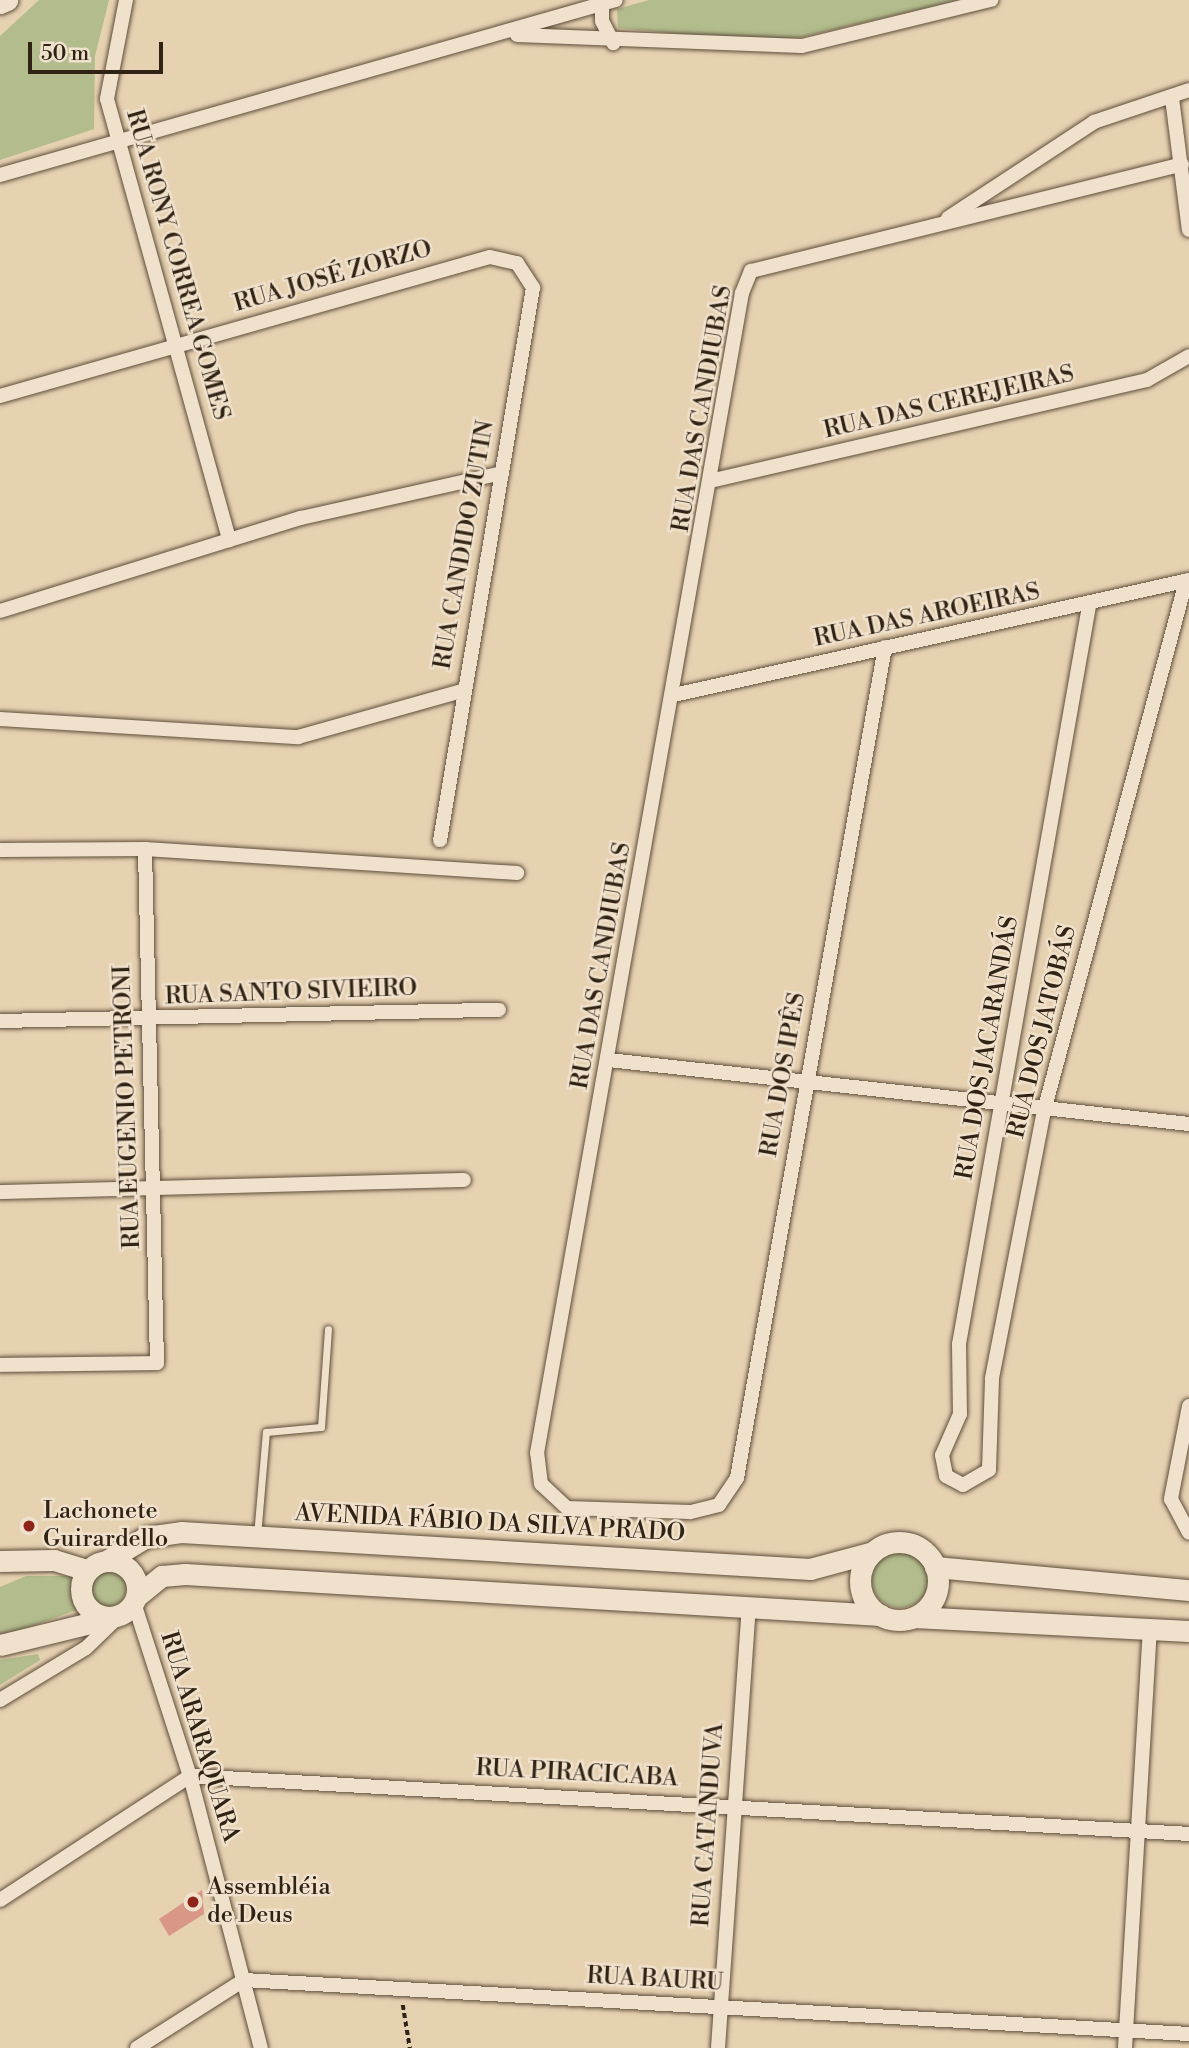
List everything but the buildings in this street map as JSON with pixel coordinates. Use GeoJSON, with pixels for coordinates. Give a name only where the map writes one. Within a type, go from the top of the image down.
{"type":"FeatureCollection","features":[{"type":"Feature","properties":{"kind":"main road"},"geometry":{"type":"LineString","coordinates":[[0,3],[7,0]]}},
{"type":"Feature","properties":{"kind":"main road","name":"AVENIDA FÁBIO DA SILVA PRADO"},"geometry":{"type":"LineString","coordinates":[[108,1560],[146,1537],[181,1532],[810,1569],[873,1552]]}},
{"type":"Feature","properties":{"kind":"main road"},"geometry":{"type":"LineString","coordinates":[[881,1615],[860,1585],[873,1552],[908,1543],[935,1567],[1189,1590]]}},
{"type":"Feature","properties":{"kind":"main road"},"geometry":{"type":"LineString","coordinates":[[0,1561],[54,1560],[87,1570],[108,1560],[131,1572],[126,1608]]}},
{"type":"Feature","properties":{"kind":"main road"},"geometry":{"type":"LineString","coordinates":[[914,1617],[933,1600],[935,1567]]}},
{"type":"Feature","properties":{"kind":"main road"},"geometry":{"type":"LineString","coordinates":[[87,1570],[82,1598],[93,1613],[126,1608]]}},
{"type":"Feature","properties":{"kind":"main road"},"geometry":{"type":"LineString","coordinates":[[0,1646],[126,1608],[162,1576],[185,1574],[1189,1631]]}},
{"type":"Feature","properties":{"kind":"street","name":"RUA RONY CORREA GOMES"},"geometry":{"type":"LineString","coordinates":[[126,0],[107,99],[229,540]]}},
{"type":"Feature","properties":{"kind":"street"},"geometry":{"type":"LineString","coordinates":[[509,34],[612,43],[802,46],[991,0]]}},
{"type":"Feature","properties":{"kind":"street"},"geometry":{"type":"LineString","coordinates":[[0,175],[509,34],[609,2]]}},
{"type":"Feature","properties":{"kind":"street"},"geometry":{"type":"LineString","coordinates":[[609,2],[601,21],[612,43]]}},
{"type":"Feature","properties":{"kind":"street"},"geometry":{"type":"LineString","coordinates":[[942,223],[1094,122],[1172,98],[1189,90]]}},
{"type":"Feature","properties":{"kind":"street"},"geometry":{"type":"LineString","coordinates":[[1172,98],[1189,230]]}},
{"type":"Feature","properties":{"kind":"street"},"geometry":{"type":"LineString","coordinates":[[942,223],[1182,164]]}},
{"type":"Feature","properties":{"kind":"street","name":"RUA DAS CANDIUBAS"},"geometry":{"type":"LineString","coordinates":[[719,1506],[690,1512],[567,1508],[551,1499],[539,1477],[537,1453],[714,481],[742,293],[751,271],[942,223]]}},
{"type":"Feature","properties":{"kind":"street","name":"RUA JOSÉ ZORZO"},"geometry":{"type":"LineString","coordinates":[[0,396],[490,257],[517,263]]}},
{"type":"Feature","properties":{"kind":"street","name":"RUA CANDIDO ZUTIN"},"geometry":{"type":"LineString","coordinates":[[440,839],[462,691],[533,288],[517,263]]}},
{"type":"Feature","properties":{"kind":"street","name":"RUA DAS CEREJEIRAS"},"geometry":{"type":"LineString","coordinates":[[714,481],[1147,380],[1189,356]]}},
{"type":"Feature","properties":{"kind":"street"},"geometry":{"type":"LineString","coordinates":[[0,611],[229,540],[502,473]]}},
{"type":"Feature","properties":{"kind":"street","name":"RUA DAS AROEIRAS"},"geometry":{"type":"LineString","coordinates":[[674,695],[884,647],[1089,606],[1188,580]]}},
{"type":"Feature","properties":{"kind":"street","name":"RUA DOS JATOBÁS"},"geometry":{"type":"LineString","coordinates":[[962,1485],[989,1470],[992,1378],[1044,1111],[1188,580]]}},
{"type":"Feature","properties":{"kind":"street","name":"RUA DOS JACARANDÁS"},"geometry":{"type":"LineString","coordinates":[[962,1485],[946,1475],[942,1455],[960,1414],[959,1344],[1089,606]]}},
{"type":"Feature","properties":{"kind":"street","name":"RUA DOS IPÊS"},"geometry":{"type":"LineString","coordinates":[[719,1506],[737,1478],[804,1084],[884,647]]}},
{"type":"Feature","properties":{"kind":"street"},"geometry":{"type":"LineString","coordinates":[[0,719],[279,738],[462,691]]}},
{"type":"Feature","properties":{"kind":"street"},"geometry":{"type":"LineString","coordinates":[[0,850],[145,849],[517,873]]}},
{"type":"Feature","properties":{"kind":"street","name":"RUA EUGENIO PETRONI"},"geometry":{"type":"LineString","coordinates":[[0,1365],[157,1363],[145,849]]}},
{"type":"Feature","properties":{"kind":"street","name":"RUA SANTO SIVIEIRO"},"geometry":{"type":"LineString","coordinates":[[0,1021],[147,1020],[499,1010]]}},
{"type":"Feature","properties":{"kind":"street"},"geometry":{"type":"LineString","coordinates":[[608,1060],[1044,1111],[1189,1125]]}},
{"type":"Feature","properties":{"kind":"street"},"geometry":{"type":"LineString","coordinates":[[0,1192],[464,1180]]}},
{"type":"Feature","properties":{"kind":"street"},"geometry":{"type":"LineString","coordinates":[[1189,1406],[1171,1499],[1189,1533]]}},
{"type":"Feature","properties":{"kind":"street","name":"RUA CATANDUVA"},"geometry":{"type":"LineString","coordinates":[[718,2048],[749,1605]]}},
{"type":"Feature","properties":{"kind":"street"},"geometry":{"type":"LineString","coordinates":[[0,1700],[86,1648],[126,1608]]}},
{"type":"Feature","properties":{"kind":"street","name":"RUA ARARAQUARA"},"geometry":{"type":"LineString","coordinates":[[126,1608],[190,1776],[261,2048]]}},
{"type":"Feature","properties":{"kind":"street"},"geometry":{"type":"LineString","coordinates":[[1125,2048],[1150,1629]]}},
{"type":"Feature","properties":{"kind":"street"},"geometry":{"type":"LineString","coordinates":[[0,1900],[190,1776]]}},
{"type":"Feature","properties":{"kind":"street","name":"RUA PIRACICABA"},"geometry":{"type":"LineString","coordinates":[[190,1776],[733,1805],[1189,1834]]}},
{"type":"Feature","properties":{"kind":"street"},"geometry":{"type":"LineString","coordinates":[[137,2048],[244,1980]]}},
{"type":"Feature","properties":{"kind":"street","name":"RUA BAURU"},"geometry":{"type":"LineString","coordinates":[[244,1980],[1189,2034]]}},
{"type":"Feature","properties":{"kind":"lane"},"geometry":{"type":"LineString","coordinates":[[257,1536],[266,1432],[321,1427],[328,1329]]}},
{"type":"Feature","properties":{"kind":"path"},"geometry":{"type":"LineString","coordinates":[[400,1989],[410,2048]]}},
{"type":"Feature","properties":{"kind":"green space"},"geometry":{"type":"Polygon","coordinates":[[[39,0],[109,0],[95,56],[94,129],[0,160],[0,36],[39,0]]]}},
{"type":"Feature","properties":{"kind":"green space"},"geometry":{"type":"Polygon","coordinates":[[[649,0],[958,0],[802,37],[756,41],[618,28],[617,9],[649,0]]]}},
{"type":"Feature","properties":{"kind":"green space"},"geometry":{"type":"Polygon","coordinates":[[[900,1552],[915,1557],[923,1565],[928,1580],[923,1595],[915,1603],[900,1608],[885,1603],[877,1595],[872,1580],[877,1565],[885,1557],[900,1552]]]}},
{"type":"Feature","properties":{"kind":"green space"},"geometry":{"type":"Polygon","coordinates":[[[108,1570],[121,1575],[126,1588],[121,1601],[108,1606],[95,1601],[90,1588],[95,1575],[108,1570]]]}},
{"type":"Feature","properties":{"kind":"green space"},"geometry":{"type":"Polygon","coordinates":[[[26,1576],[70,1576],[79,1609],[0,1638],[0,1587],[26,1576]]]}},
{"type":"Feature","properties":{"kind":"green space"},"geometry":{"type":"Polygon","coordinates":[[[38,1654],[40,1660],[0,1685],[0,1660],[38,1654]]]}},
{"type":"Feature","properties":{"kind":"place","name":"Lachonete Guirardello"},"geometry":{"type":"Point","coordinates":[29,1526]}},
{"type":"Feature","properties":{"kind":"place","name":"Assembléia de Deus"},"geometry":{"type":"Point","coordinates":[193,1902]}}]}
